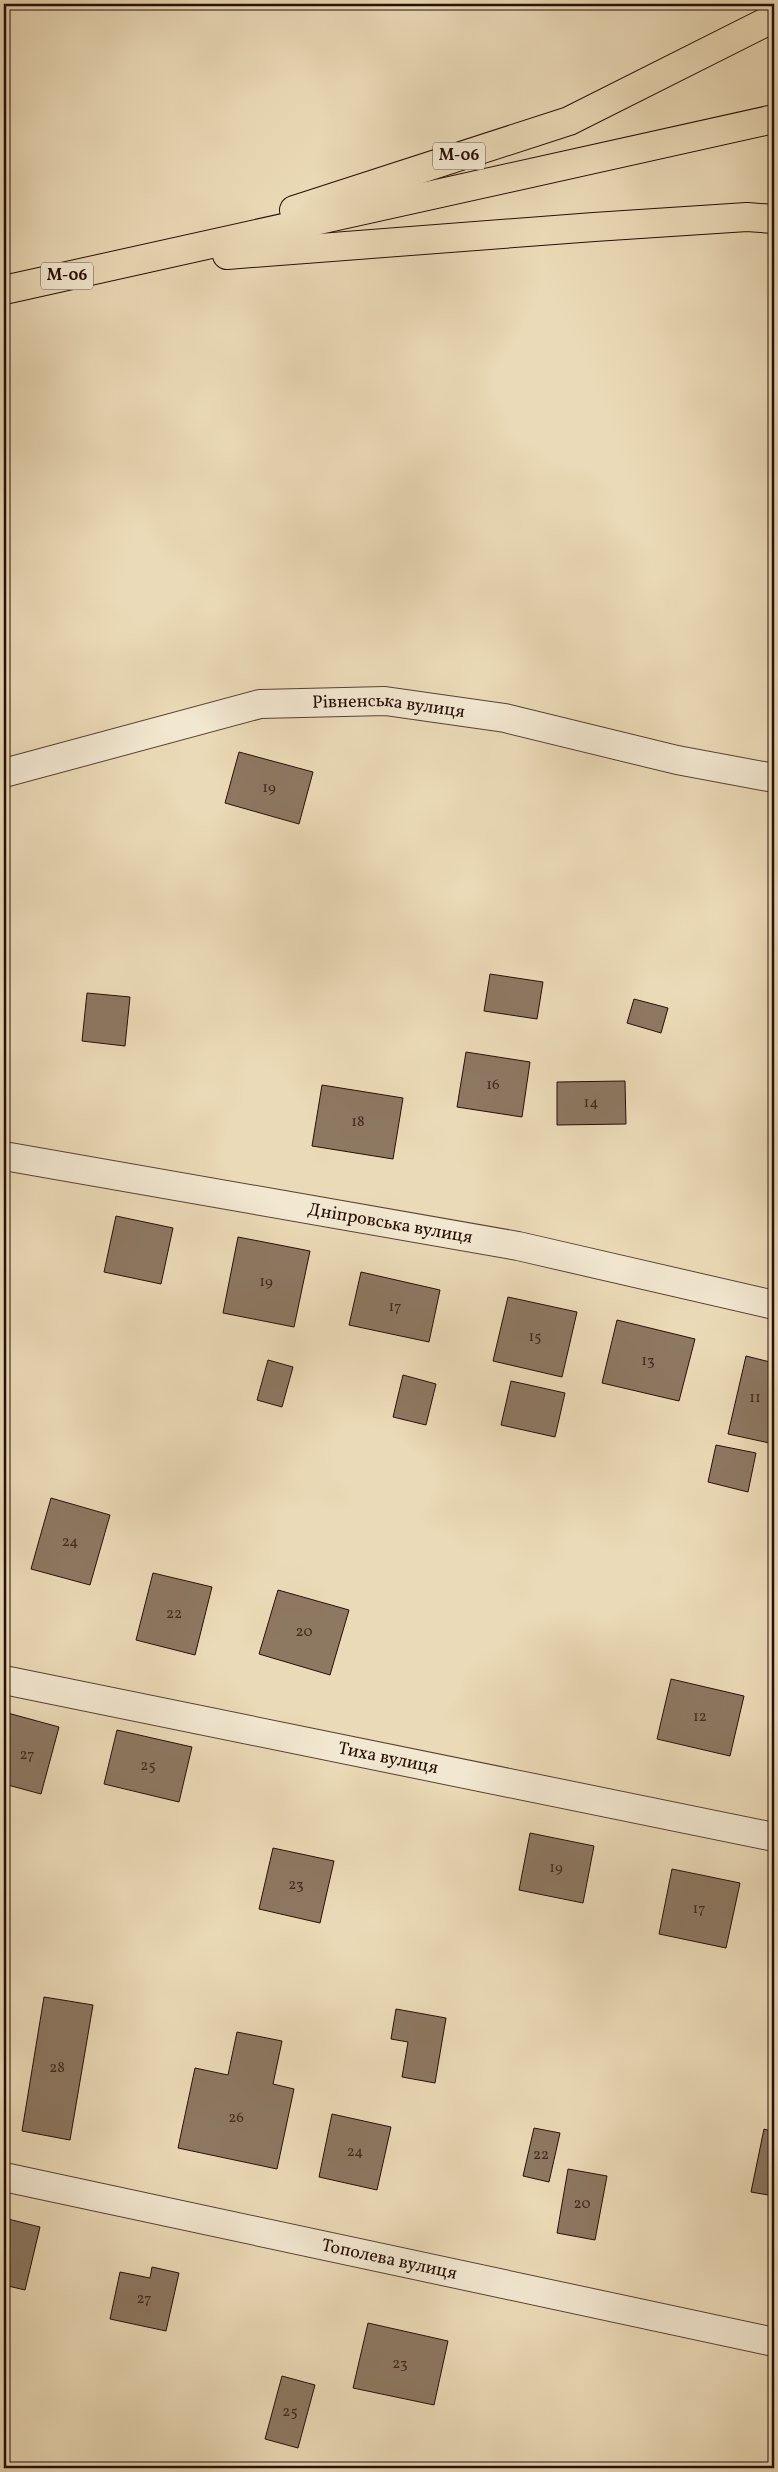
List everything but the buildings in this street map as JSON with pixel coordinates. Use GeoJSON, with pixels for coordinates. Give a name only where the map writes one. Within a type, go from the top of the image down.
{"type":"FeatureCollection","features":[{"type":"Feature","properties":{"kind":"highway","name":"М-06"},"geometry":{"type":"LineString","coordinates":[[131,262],[569,121],[774,18]]}},
{"type":"Feature","properties":{"kind":"highway","name":"М-06"},"geometry":{"type":"LineString","coordinates":[[4,290],[774,119]]}},
{"type":"Feature","properties":{"kind":"highway"},"geometry":{"type":"LineString","coordinates":[[131,262],[622,225],[747,217],[774,219]]}},
{"type":"Feature","properties":{"kind":"street","name":"Рівненська вулиця"},"geometry":{"type":"LineString","coordinates":[[4,773],[260,704],[385,701],[505,718],[677,760],[774,778]]}},
{"type":"Feature","properties":{"kind":"street","name":"Дніпровська вулиця"},"geometry":{"type":"LineString","coordinates":[[4,1156],[518,1246],[774,1305]]}},
{"type":"Feature","properties":{"kind":"street","name":"Тиха вулиця"},"geometry":{"type":"LineString","coordinates":[[4,1680],[774,1837]]}},
{"type":"Feature","properties":{"kind":"street","name":"Тополева вулиця"},"geometry":{"type":"LineString","coordinates":[[4,2177],[774,2342]]}}]}
